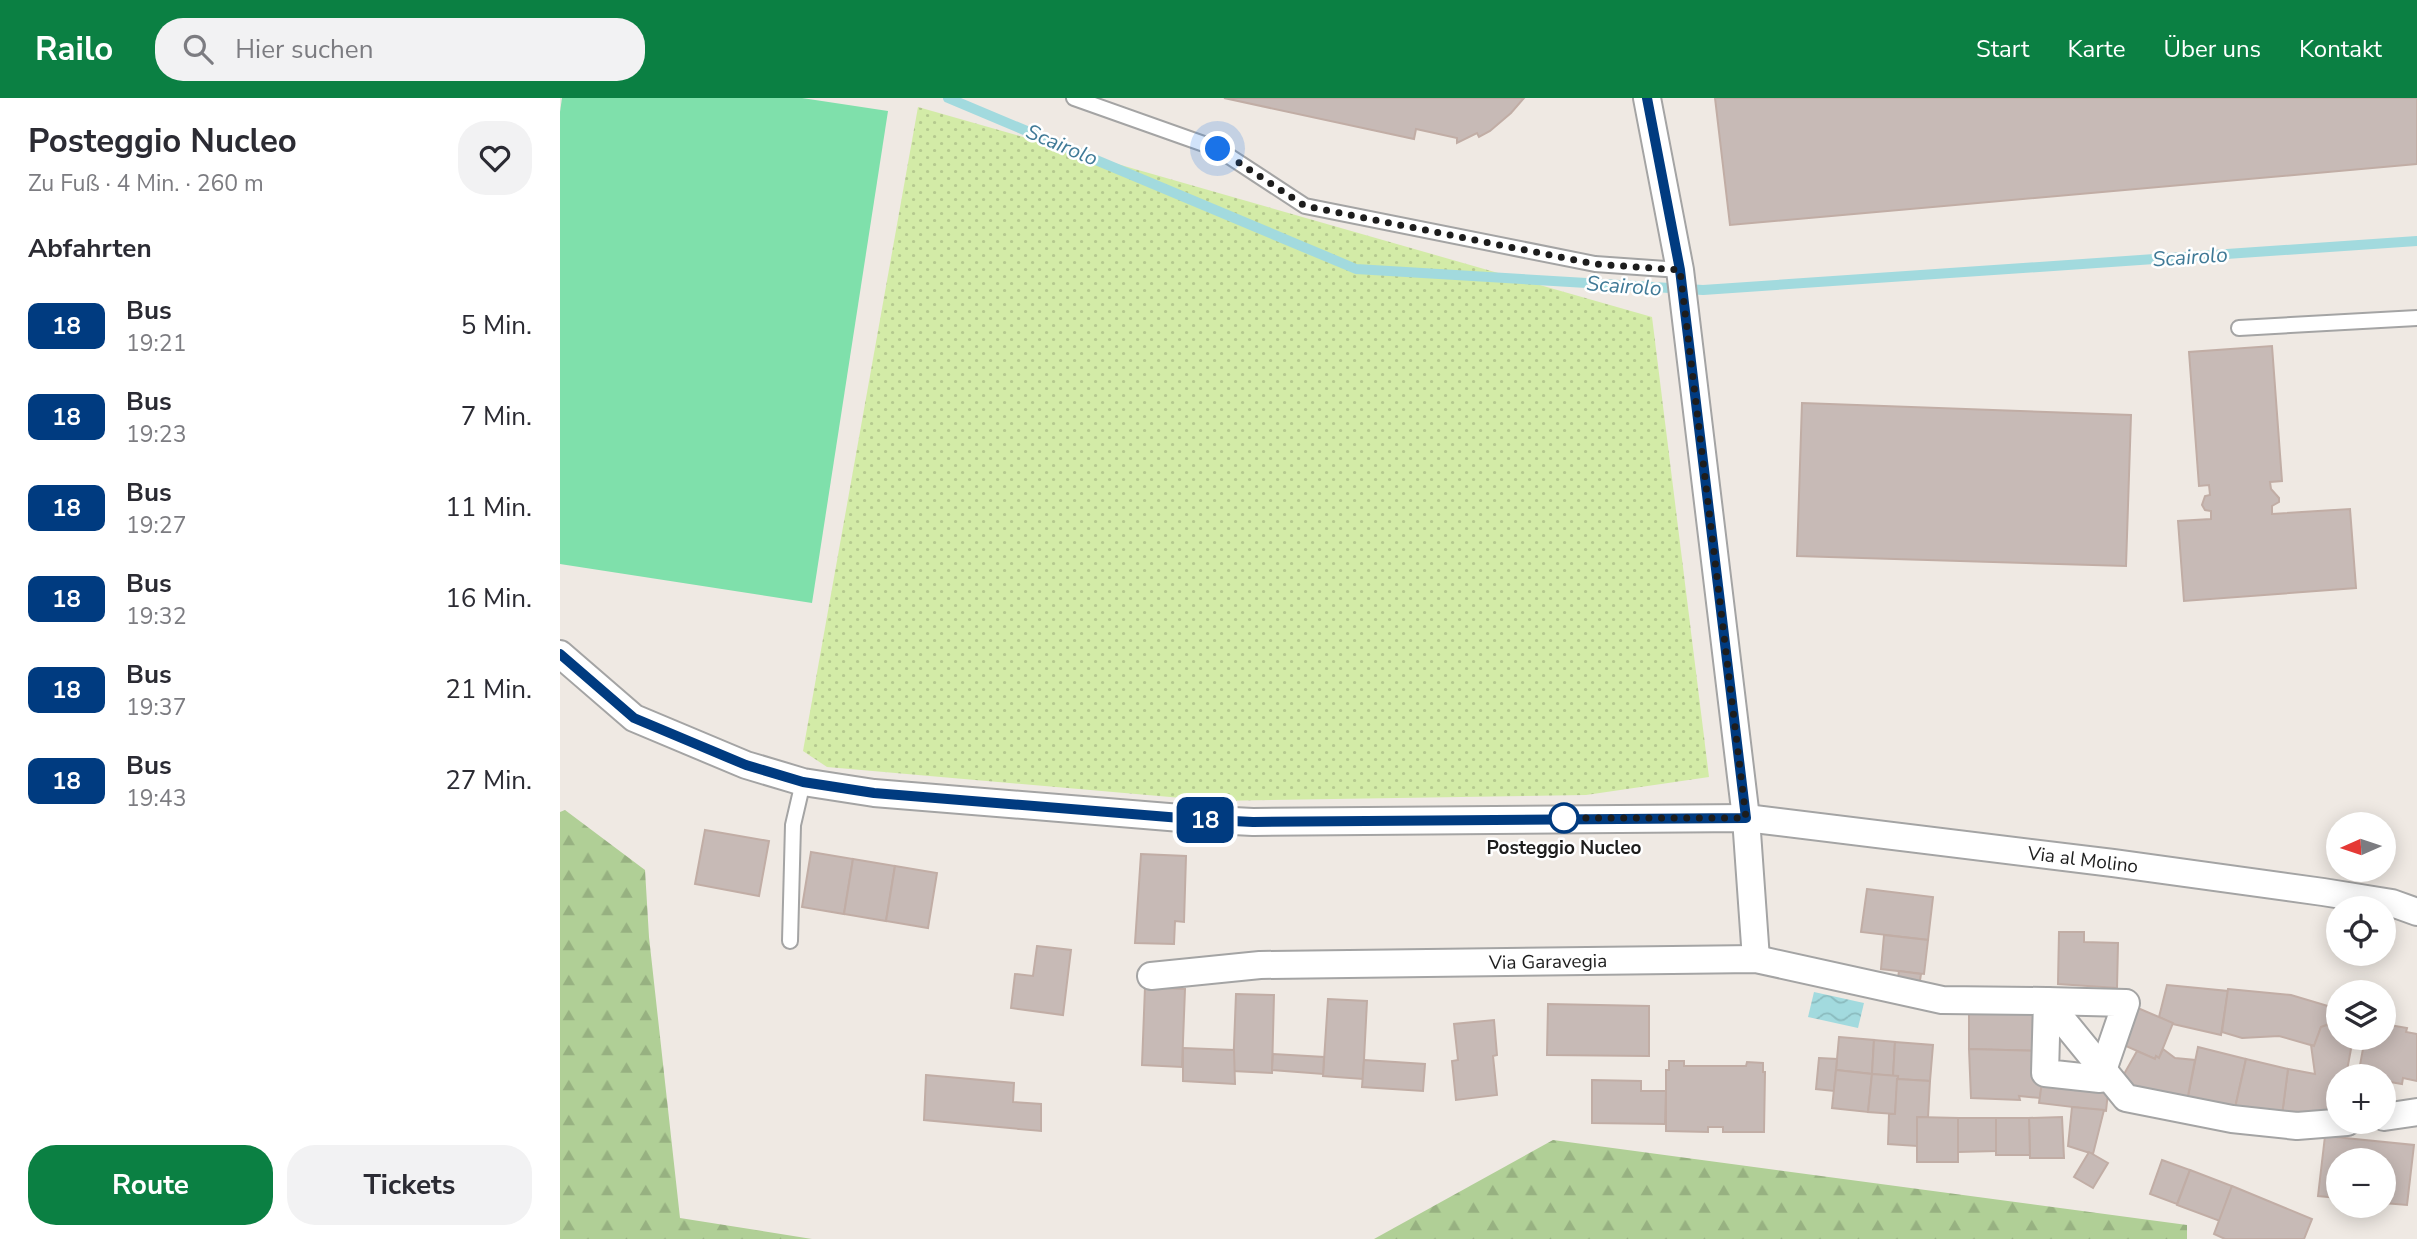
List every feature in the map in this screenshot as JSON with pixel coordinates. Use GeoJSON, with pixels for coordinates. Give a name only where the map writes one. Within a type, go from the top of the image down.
{"type":"FeatureCollection","features":[{"type":"Feature","properties":{"kind":"street"},"geometry":{"type":"LineString","coordinates":[[1647,98],[1680,270],[1746,818],[1756,959]]}},
{"type":"Feature","properties":{"kind":"street"},"geometry":{"type":"LineString","coordinates":[[560,654],[634,718],[746,765],[803,782],[874,793],[1253,822],[1746,818]]}},
{"type":"Feature","properties":{"kind":"street","name":"Via al Molino"},"geometry":{"type":"LineString","coordinates":[[1746,818],[2323,892],[2392,903],[2417,912]]}},
{"type":"Feature","properties":{"kind":"street","name":"Via Garavegia"},"geometry":{"type":"LineString","coordinates":[[1151,976],[1260,965],[1756,959],[1942,1000],[2126,1003],[2104,1070]]}},
{"type":"Feature","properties":{"kind":"street"},"geometry":{"type":"LineString","coordinates":[[2047,1001],[2126,1098],[2245,1120],[2297,1126],[2326,1124]]}},
{"type":"Feature","properties":{"kind":"street"},"geometry":{"type":"LineString","coordinates":[[2047,1001],[2045,1073],[2100,1079],[2104,1070]]}},
{"type":"Feature","properties":{"kind":"street"},"geometry":{"type":"LineString","coordinates":[[2396,1115],[2417,1112]]}},
{"type":"Feature","properties":{"kind":"lane"},"geometry":{"type":"LineString","coordinates":[[1074,98],[1218,149],[1305,206],[1595,264],[1680,270]]}},
{"type":"Feature","properties":{"kind":"lane"},"geometry":{"type":"LineString","coordinates":[[2239,328],[2417,318]]}},
{"type":"Feature","properties":{"kind":"lane"},"geometry":{"type":"LineString","coordinates":[[790,941],[793,825],[803,782]]}},
{"type":"Feature","properties":{"kind":"green space"},"geometry":{"type":"Polygon","coordinates":[[[562,98],[802,98],[888,111],[812,603],[560,564],[562,98]]]}},
{"type":"Feature","properties":{"kind":"green space"},"geometry":{"type":"Polygon","coordinates":[[[918,107],[1652,317],[1709,777],[1586,795],[1216,801],[827,767],[803,751],[918,107]]]}},
{"type":"Feature","properties":{"kind":"green space"},"geometry":{"type":"Polygon","coordinates":[[[565,810],[645,870],[649,937],[680,1218],[812,1239],[560,1239],[560,812],[565,810]]]}},
{"type":"Feature","properties":{"kind":"green space"},"geometry":{"type":"Polygon","coordinates":[[[1553,1140],[2187,1225],[2187,1239],[1374,1239],[1553,1140]]]}},
{"type":"Feature","properties":{"kind":"water"},"geometry":{"type":"Polygon","coordinates":[[[1814,992],[1864,1003],[1858,1028],[1808,1017],[1814,992]]]}},
{"type":"Feature","properties":{"kind":"building"},"geometry":{"type":"Polygon","coordinates":[[[1224,98],[1524,98],[1490,131],[1479,137],[1477,133],[1457,143],[1457,138],[1416,129],[1414,139],[1224,98]]]}},
{"type":"Feature","properties":{"kind":"building"},"geometry":{"type":"Polygon","coordinates":[[[1715,98],[2417,98],[2417,164],[1730,225],[1715,98]]]}},
{"type":"Feature","properties":{"kind":"building"},"geometry":{"type":"Polygon","coordinates":[[[2272,346],[2282,481],[2270,482],[2271,489],[2279,498],[2279,502],[2272,506],[2272,514],[2350,509],[2356,588],[2184,601],[2178,521],[2211,519],[2211,511],[2205,510],[2202,505],[2205,496],[2210,495],[2209,485],[2199,486],[2189,352],[2272,346]]]}},
{"type":"Feature","properties":{"kind":"building"},"geometry":{"type":"Polygon","coordinates":[[[1802,403],[2131,415],[2126,566],[1797,556],[1802,403]]]}},
{"type":"Feature","properties":{"kind":"building"},"geometry":{"type":"Polygon","coordinates":[[[705,830],[769,841],[759,896],[695,884],[705,830]]]}},
{"type":"Feature","properties":{"kind":"building"},"geometry":{"type":"Polygon","coordinates":[[[811,852],[853,859],[844,914],[802,907],[811,852]]]}},
{"type":"Feature","properties":{"kind":"building"},"geometry":{"type":"Polygon","coordinates":[[[1141,854],[1186,856],[1184,922],[1175,921],[1174,944],[1135,943],[1141,854]]]}},
{"type":"Feature","properties":{"kind":"building"},"geometry":{"type":"Polygon","coordinates":[[[853,859],[895,866],[886,921],[844,914],[853,859]]]}},
{"type":"Feature","properties":{"kind":"building"},"geometry":{"type":"Polygon","coordinates":[[[895,866],[937,873],[928,928],[886,921],[895,866]]]}},
{"type":"Feature","properties":{"kind":"building"},"geometry":{"type":"Polygon","coordinates":[[[1867,889],[1933,897],[1928,940],[1861,932],[1867,889]]]}},
{"type":"Feature","properties":{"kind":"building"},"geometry":{"type":"Polygon","coordinates":[[[2059,932],[2084,932],[2084,942],[2118,943],[2117,988],[2058,984],[2059,932]]]}},
{"type":"Feature","properties":{"kind":"building"},"geometry":{"type":"Polygon","coordinates":[[[1884,935],[1928,940],[1924,974],[1881,969],[1884,935]]]}},
{"type":"Feature","properties":{"kind":"building"},"geometry":{"type":"Polygon","coordinates":[[[1037,946],[1071,950],[1063,1015],[1011,1008],[1015,974],[1033,976],[1037,946]]]}},
{"type":"Feature","properties":{"kind":"building"},"geometry":{"type":"Polygon","coordinates":[[[1899,971],[1921,974],[1919,987],[1897,985],[1899,971]]]}},
{"type":"Feature","properties":{"kind":"building"},"geometry":{"type":"Polygon","coordinates":[[[2167,985],[2228,991],[2221,1035],[2173,1024],[2159,1017],[2167,985]]]}},
{"type":"Feature","properties":{"kind":"building"},"geometry":{"type":"Polygon","coordinates":[[[1145,987],[1185,989],[1182,1067],[1142,1065],[1145,987]]]}},
{"type":"Feature","properties":{"kind":"building"},"geometry":{"type":"Polygon","coordinates":[[[2228,989],[2291,995],[2326,1005],[2326,1025],[2321,1027],[2314,1046],[2279,1036],[2242,1038],[2222,1032],[2228,989]]]}},
{"type":"Feature","properties":{"kind":"building"},"geometry":{"type":"Polygon","coordinates":[[[1236,994],[1274,995],[1272,1073],[1233,1071],[1236,994]]]}},
{"type":"Feature","properties":{"kind":"building"},"geometry":{"type":"Polygon","coordinates":[[[1328,999],[1367,1001],[1363,1079],[1323,1076],[1328,999]]]}},
{"type":"Feature","properties":{"kind":"building"},"geometry":{"type":"Polygon","coordinates":[[[1548,1004],[1649,1006],[1649,1056],[1547,1055],[1548,1004]]]}},
{"type":"Feature","properties":{"kind":"building"},"geometry":{"type":"Polygon","coordinates":[[[2133,1006],[2173,1023],[2159,1058],[2156,1056],[2155,1059],[2117,1042],[2133,1006]]]}},
{"type":"Feature","properties":{"kind":"building"},"geometry":{"type":"Polygon","coordinates":[[[1969,1010],[2044,1011],[2040,1051],[1969,1049],[1969,1010]]]}},
{"type":"Feature","properties":{"kind":"building"},"geometry":{"type":"Polygon","coordinates":[[[1494,1020],[1497,1055],[1493,1056],[1497,1095],[1456,1100],[1452,1061],[1458,1060],[1454,1024],[1494,1020]]]}},
{"type":"Feature","properties":{"kind":"building"},"geometry":{"type":"Polygon","coordinates":[[[2326,1025],[2326,1050],[2351,1050],[2348,1064],[2326,1064],[2326,1113],[2282,1115],[2288,1069],[2315,1074],[2311,1045],[2314,1046],[2321,1027],[2326,1025]]]}},
{"type":"Feature","properties":{"kind":"building"},"geometry":{"type":"Polygon","coordinates":[[[2396,1026],[2417,1034],[2417,1081],[2403,1078],[2402,1084],[2396,1083],[2396,1064],[2360,1064],[2363,1050],[2396,1050],[2396,1026]]]}},
{"type":"Feature","properties":{"kind":"building"},"geometry":{"type":"Polygon","coordinates":[[[1839,1037],[1874,1040],[1872,1074],[1836,1070],[1839,1037]]]}},
{"type":"Feature","properties":{"kind":"building"},"geometry":{"type":"Polygon","coordinates":[[[1874,1040],[1895,1042],[1893,1076],[1872,1074],[1874,1040]]]}},
{"type":"Feature","properties":{"kind":"building"},"geometry":{"type":"Polygon","coordinates":[[[1895,1042],[1933,1045],[1930,1081],[1897,1079],[1898,1076],[1893,1076],[1895,1042]]]}},
{"type":"Feature","properties":{"kind":"building"},"geometry":{"type":"Polygon","coordinates":[[[2198,1047],[2246,1059],[2235,1108],[2187,1101],[2198,1047]]]}},
{"type":"Feature","properties":{"kind":"building"},"geometry":{"type":"Polygon","coordinates":[[[1183,1048],[1234,1050],[1235,1084],[1183,1081],[1183,1048]]]}},
{"type":"Feature","properties":{"kind":"building"},"geometry":{"type":"Polygon","coordinates":[[[1969,1049],[2040,1051],[2043,1075],[2040,1098],[1971,1098],[1969,1049]]]}},
{"type":"Feature","properties":{"kind":"building"},"geometry":{"type":"Polygon","coordinates":[[[2163,1049],[2175,1058],[2195,1060],[2187,1101],[2119,1083],[2137,1051],[2155,1059],[2156,1056],[2159,1058],[2163,1049]]]}},
{"type":"Feature","properties":{"kind":"building"},"geometry":{"type":"Polygon","coordinates":[[[1273,1054],[1324,1057],[1323,1074],[1272,1070],[1273,1054]]]}},
{"type":"Feature","properties":{"kind":"building"},"geometry":{"type":"Polygon","coordinates":[[[1819,1058],[1837,1059],[1834,1091],[1816,1089],[1819,1058]]]}},
{"type":"Feature","properties":{"kind":"building"},"geometry":{"type":"Polygon","coordinates":[[[2246,1059],[2288,1069],[2282,1115],[2235,1108],[2246,1059]]]}},
{"type":"Feature","properties":{"kind":"building"},"geometry":{"type":"Polygon","coordinates":[[[1364,1060],[1425,1064],[1423,1091],[1362,1087],[1364,1060]]]}},
{"type":"Feature","properties":{"kind":"building"},"geometry":{"type":"Polygon","coordinates":[[[1669,1061],[1684,1061],[1684,1066],[1746,1066],[1747,1062],[1763,1063],[1764,1132],[1723,1132],[1723,1127],[1708,1127],[1708,1132],[1666,1131],[1666,1070],[1669,1070],[1669,1061]]]}},
{"type":"Feature","properties":{"kind":"building"},"geometry":{"type":"Polygon","coordinates":[[[1836,1070],[1872,1074],[1868,1112],[1832,1108],[1836,1070]]]}},
{"type":"Feature","properties":{"kind":"building"},"geometry":{"type":"Polygon","coordinates":[[[1872,1074],[1898,1076],[1895,1114],[1868,1112],[1872,1074]]]}},
{"type":"Feature","properties":{"kind":"building"},"geometry":{"type":"Polygon","coordinates":[[[926,1075],[1014,1083],[1013,1102],[1041,1104],[1041,1131],[924,1120],[926,1075]]]}},
{"type":"Feature","properties":{"kind":"building"},"geometry":{"type":"Polygon","coordinates":[[[2043,1075],[2109,1083],[2106,1111],[2039,1103],[2043,1075]]]}},
{"type":"Feature","properties":{"kind":"building"},"geometry":{"type":"Polygon","coordinates":[[[1897,1079],[1930,1081],[1928,1117],[1917,1117],[1917,1146],[1888,1144],[1889,1114],[1895,1114],[1897,1079]]]}},
{"type":"Feature","properties":{"kind":"building"},"geometry":{"type":"Polygon","coordinates":[[[1592,1080],[1641,1081],[1641,1091],[1666,1091],[1665,1124],[1592,1123],[1592,1080]]]}},
{"type":"Feature","properties":{"kind":"building"},"geometry":{"type":"Polygon","coordinates":[[[2072,1107],[2104,1110],[2093,1154],[2068,1146],[2072,1107]]]}},
{"type":"Feature","properties":{"kind":"building"},"geometry":{"type":"Polygon","coordinates":[[[1917,1117],[1958,1118],[1958,1162],[1917,1162],[1917,1117]]]}},
{"type":"Feature","properties":{"kind":"building"},"geometry":{"type":"Polygon","coordinates":[[[2062,1117],[2064,1158],[2030,1158],[2029,1118],[2062,1117]]]}},
{"type":"Feature","properties":{"kind":"building"},"geometry":{"type":"Polygon","coordinates":[[[1958,1118],[1996,1118],[1996,1151],[1958,1152],[1958,1118]]]}},
{"type":"Feature","properties":{"kind":"building"},"geometry":{"type":"Polygon","coordinates":[[[1996,1118],[2029,1118],[2030,1155],[1996,1155],[1996,1118]]]}},
{"type":"Feature","properties":{"kind":"building"},"geometry":{"type":"Polygon","coordinates":[[[2325,1136],[2414,1145],[2407,1205],[2396,1204],[2396,1148],[2326,1148],[2326,1197],[2318,1196],[2325,1136]]]}},
{"type":"Feature","properties":{"kind":"building"},"geometry":{"type":"Polygon","coordinates":[[[2089,1152],[2108,1163],[2093,1188],[2074,1177],[2089,1152]]]}},
{"type":"Feature","properties":{"kind":"building"},"geometry":{"type":"Polygon","coordinates":[[[2162,1160],[2190,1170],[2177,1204],[2150,1194],[2162,1160]]]}},
{"type":"Feature","properties":{"kind":"building"},"geometry":{"type":"Polygon","coordinates":[[[2190,1170],[2232,1186],[2220,1221],[2177,1205],[2190,1170]]]}},
{"type":"Feature","properties":{"kind":"building"},"geometry":{"type":"Polygon","coordinates":[[[2232,1186],[2312,1219],[2304,1239],[2225,1239],[2214,1234],[2232,1186]]]}},
{"type":"Feature","properties":{"kind":"waterway","name":"Scairolo"},"geometry":{"type":"LineString","coordinates":[[948,98],[1356,269],[1703,290],[2417,241]]}},
{"type":"Feature","properties":{"kind":"bus line","name":"18"},"geometry":{"type":"LineString","coordinates":[[560,654],[634,718],[746,765],[803,782],[874,793],[1253,822],[1746,818],[1680,270],[1647,98]]}},
{"type":"Feature","properties":{"kind":"place","name":"Posteggio Nucleo"},"geometry":{"type":"Point","coordinates":[1564,818]}},
{"type":"Feature","properties":{"kind":"route"},"geometry":{"type":"LineString","coordinates":[[1218,149],[1305,206],[1595,264],[1680,270],[1746,818],[1564,818]]}}]}
